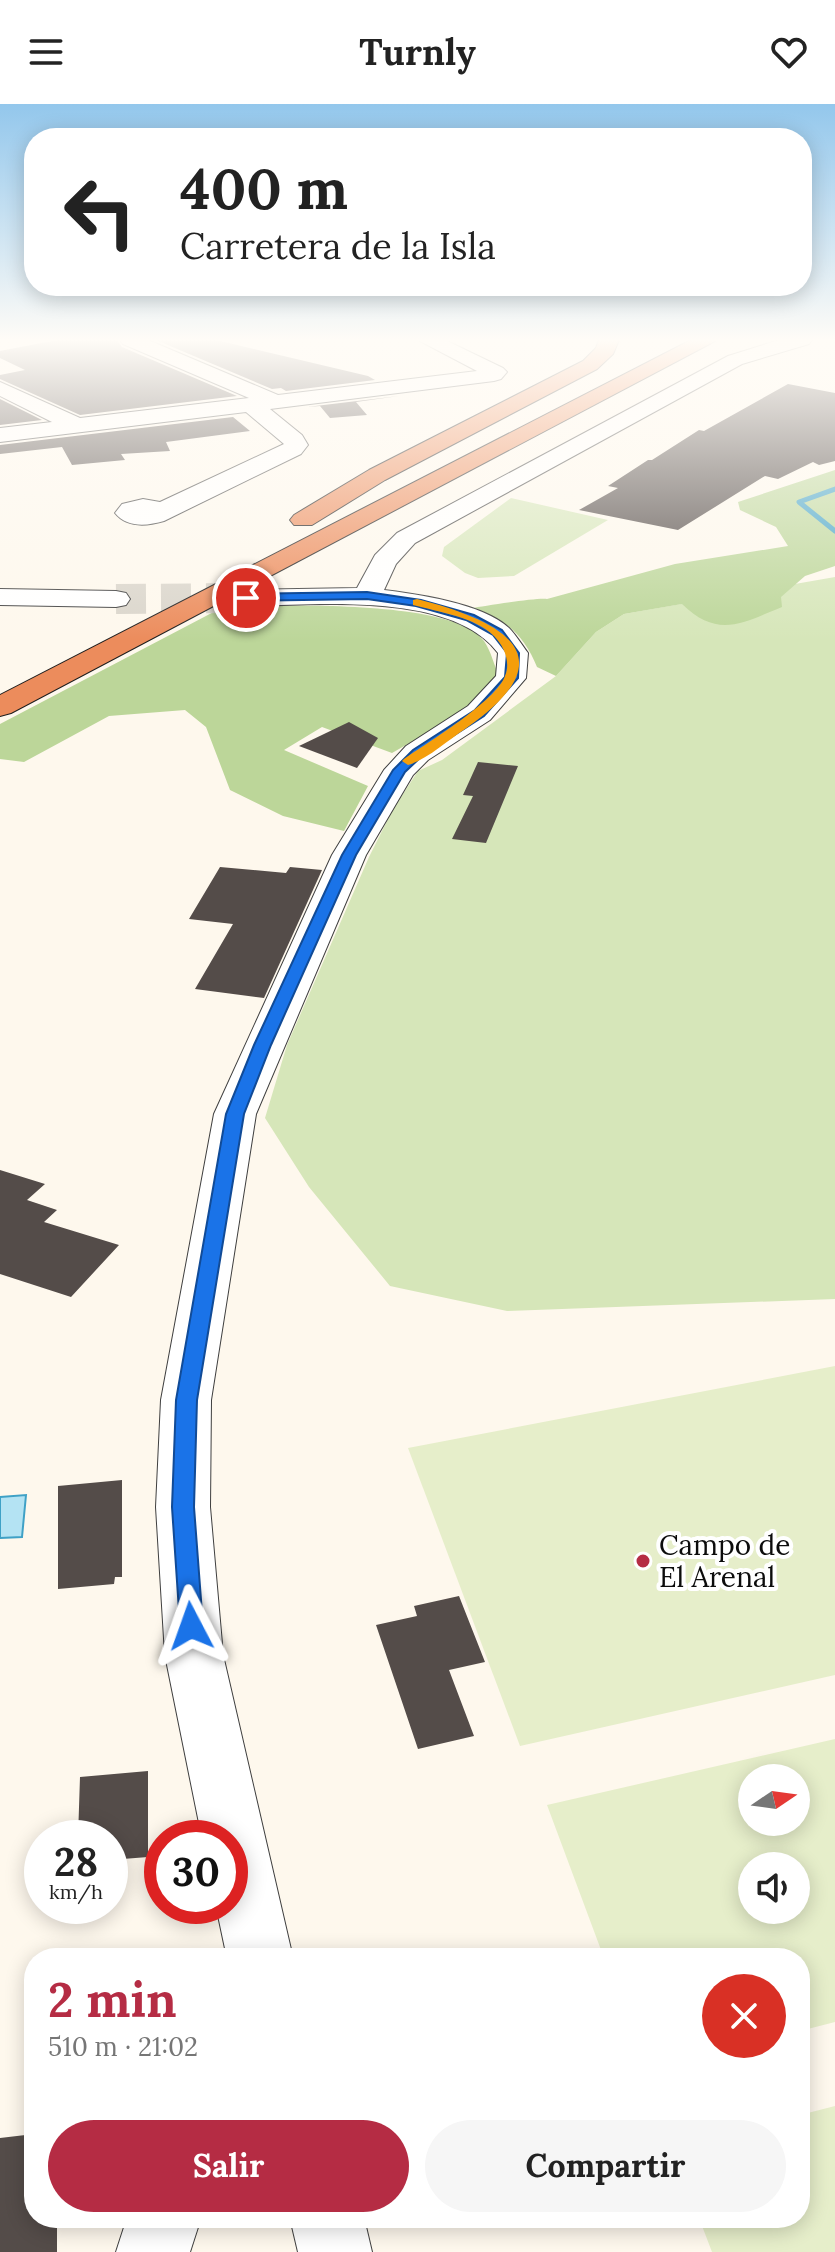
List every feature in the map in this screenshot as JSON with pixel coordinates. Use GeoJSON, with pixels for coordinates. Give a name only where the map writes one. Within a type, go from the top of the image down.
{"type":"FeatureCollection","features":[{"type":"Feature","properties":{"kind":"highway"},"geometry":{"type":"LineString","coordinates":[[303,520],[377,475],[444,440]]}},
{"type":"Feature","properties":{"kind":"highway"},"geometry":{"type":"LineString","coordinates":[[276,534],[474,440]]}},
{"type":"Feature","properties":{"kind":"highway"},"geometry":{"type":"LineString","coordinates":[[0,707],[499,440]]}},
{"type":"Feature","properties":{"kind":"highway"},"geometry":{"type":"LineString","coordinates":[[96,624],[127,601]]}},
{"type":"Feature","properties":{"kind":"street"},"geometry":{"type":"LineString","coordinates":[[162,510],[293,449],[296,445],[294,440]]}},
{"type":"Feature","properties":{"kind":"street"},"geometry":{"type":"LineString","coordinates":[[367,596],[384,561],[406,538],[587,440]]}},
{"type":"Feature","properties":{"kind":"street"},"geometry":{"type":"LineString","coordinates":[[246,598],[367,596],[417,602],[470,618],[497,632],[513,653],[511,678],[479,713],[417,753],[400,770],[349,855],[235,1114],[188,1385],[183,1507],[194,1655],[258,1948]]}},
{"type":"Feature","properties":{"kind":"street"},"geometry":{"type":"LineString","coordinates":[[0,597],[127,601]]}},
{"type":"Feature","properties":{"kind":"street"},"geometry":{"type":"LineString","coordinates":[[153,2252],[161,2228]]}},
{"type":"Feature","properties":{"kind":"street"},"geometry":{"type":"LineString","coordinates":[[329,2228],[335,2252]]}},
{"type":"Feature","properties":{"kind":"green space"},"geometry":{"type":"Polygon","coordinates":[[[835,470],[835,566],[805,576],[781,597],[782,607],[755,618],[719,625],[695,615],[682,604],[624,614],[596,632],[556,676],[537,667],[520,637],[504,623],[472,608],[547,599],[675,564],[788,546],[776,527],[740,510],[738,502],[835,470]]]}},
{"type":"Feature","properties":{"kind":"green space"},"geometry":{"type":"Polygon","coordinates":[[[511,498],[608,520],[514,576],[478,578],[465,573],[442,556],[444,547],[511,498]]]}},
{"type":"Feature","properties":{"kind":"green space"},"geometry":{"type":"Polygon","coordinates":[[[835,577],[835,1299],[507,1311],[390,1286],[309,1187],[265,1118],[287,1045],[393,809],[418,771],[442,760],[556,676],[596,632],[624,614],[835,577]]]}},
{"type":"Feature","properties":{"kind":"green space"},"geometry":{"type":"Polygon","coordinates":[[[225,606],[363,607],[438,617],[466,627],[484,641],[499,676],[469,709],[392,753],[322,727],[284,750],[368,786],[344,831],[283,816],[230,790],[206,727],[185,710],[109,716],[24,762],[0,759],[0,724],[225,606]]]}},
{"type":"Feature","properties":{"kind":"green space","name":"Campo de El Arenal"},"geometry":{"type":"Polygon","coordinates":[[[835,1366],[835,1675],[520,1746],[408,1448],[835,1366]]]}},
{"type":"Feature","properties":{"kind":"green space"},"geometry":{"type":"Polygon","coordinates":[[[835,1739],[835,2022],[810,2028],[810,1948],[600,1948],[547,1805],[835,1739]]]}},
{"type":"Feature","properties":{"kind":"green space"},"geometry":{"type":"Polygon","coordinates":[[[835,2106],[835,2252],[712,2252],[703,2228],[810,2228],[810,2112],[835,2106]]]}},
{"type":"Feature","properties":{"kind":"water"},"geometry":{"type":"Polygon","coordinates":[[[26,1495],[22,1537],[0,1538],[0,1497],[26,1495]]]}},
{"type":"Feature","properties":{"kind":"building"},"geometry":{"type":"Polygon","coordinates":[[[40,440],[179,440],[166,442],[170,451],[121,454],[125,460],[72,465],[62,447],[0,454],[0,445],[40,440]]]}},
{"type":"Feature","properties":{"kind":"building"},"geometry":{"type":"Polygon","coordinates":[[[683,440],[835,440],[835,461],[819,465],[813,462],[778,479],[765,476],[678,530],[579,510],[618,488],[608,486],[683,440]]]}},
{"type":"Feature","properties":{"kind":"building"},"geometry":{"type":"Polygon","coordinates":[[[349,722],[378,738],[357,768],[299,746],[349,722]]]}},
{"type":"Feature","properties":{"kind":"building"},"geometry":{"type":"Polygon","coordinates":[[[478,762],[518,766],[486,843],[452,839],[473,796],[463,795],[478,762]]]}},
{"type":"Feature","properties":{"kind":"building"},"geometry":{"type":"Polygon","coordinates":[[[220,867],[286,873],[290,867],[322,870],[264,998],[195,989],[233,924],[189,919],[220,867]]]}},
{"type":"Feature","properties":{"kind":"building"},"geometry":{"type":"Polygon","coordinates":[[[0,1170],[45,1184],[27,1200],[57,1210],[44,1222],[119,1245],[71,1297],[0,1274],[0,1170]]]}},
{"type":"Feature","properties":{"kind":"building"},"geometry":{"type":"Polygon","coordinates":[[[122,1480],[122,1577],[115,1577],[114,1584],[58,1589],[58,1486],[122,1480]]]}},
{"type":"Feature","properties":{"kind":"building"},"geometry":{"type":"Polygon","coordinates":[[[459,1596],[485,1662],[449,1670],[474,1736],[418,1749],[376,1625],[417,1616],[414,1606],[459,1596]]]}},
{"type":"Feature","properties":{"kind":"building"},"geometry":{"type":"Polygon","coordinates":[[[148,1771],[144,1857],[128,1859],[128,1820],[79,1820],[80,1777],[148,1771]]]}},
{"type":"Feature","properties":{"kind":"building"},"geometry":{"type":"Polygon","coordinates":[[[24,2135],[24,2228],[57,2228],[57,2252],[0,2252],[0,2138],[24,2135]]]}},
{"type":"Feature","properties":{"kind":"waterway"},"geometry":{"type":"LineString","coordinates":[[835,489],[799,502],[835,531]]}},
{"type":"Feature","properties":{"kind":"tunnel"},"geometry":{"type":"LineString","coordinates":[[116,599],[246,598]]}},
{"type":"Feature","properties":{"kind":"slow traffic"},"geometry":{"type":"LineString","coordinates":[[408,761],[479,713],[511,678],[513,653],[497,632],[470,618],[417,602]]}},
{"type":"Feature","properties":{"kind":"place","name":"Campo de El Arenal"},"geometry":{"type":"Point","coordinates":[643,1561]}},
{"type":"Feature","properties":{"kind":"route"},"geometry":{"type":"LineString","coordinates":[[191,1626],[183,1507],[186,1400],[235,1114],[349,855],[387,791],[400,770],[417,753],[479,713],[511,678],[513,653],[497,632],[470,618],[417,602],[367,596],[246,598]]}}]}
